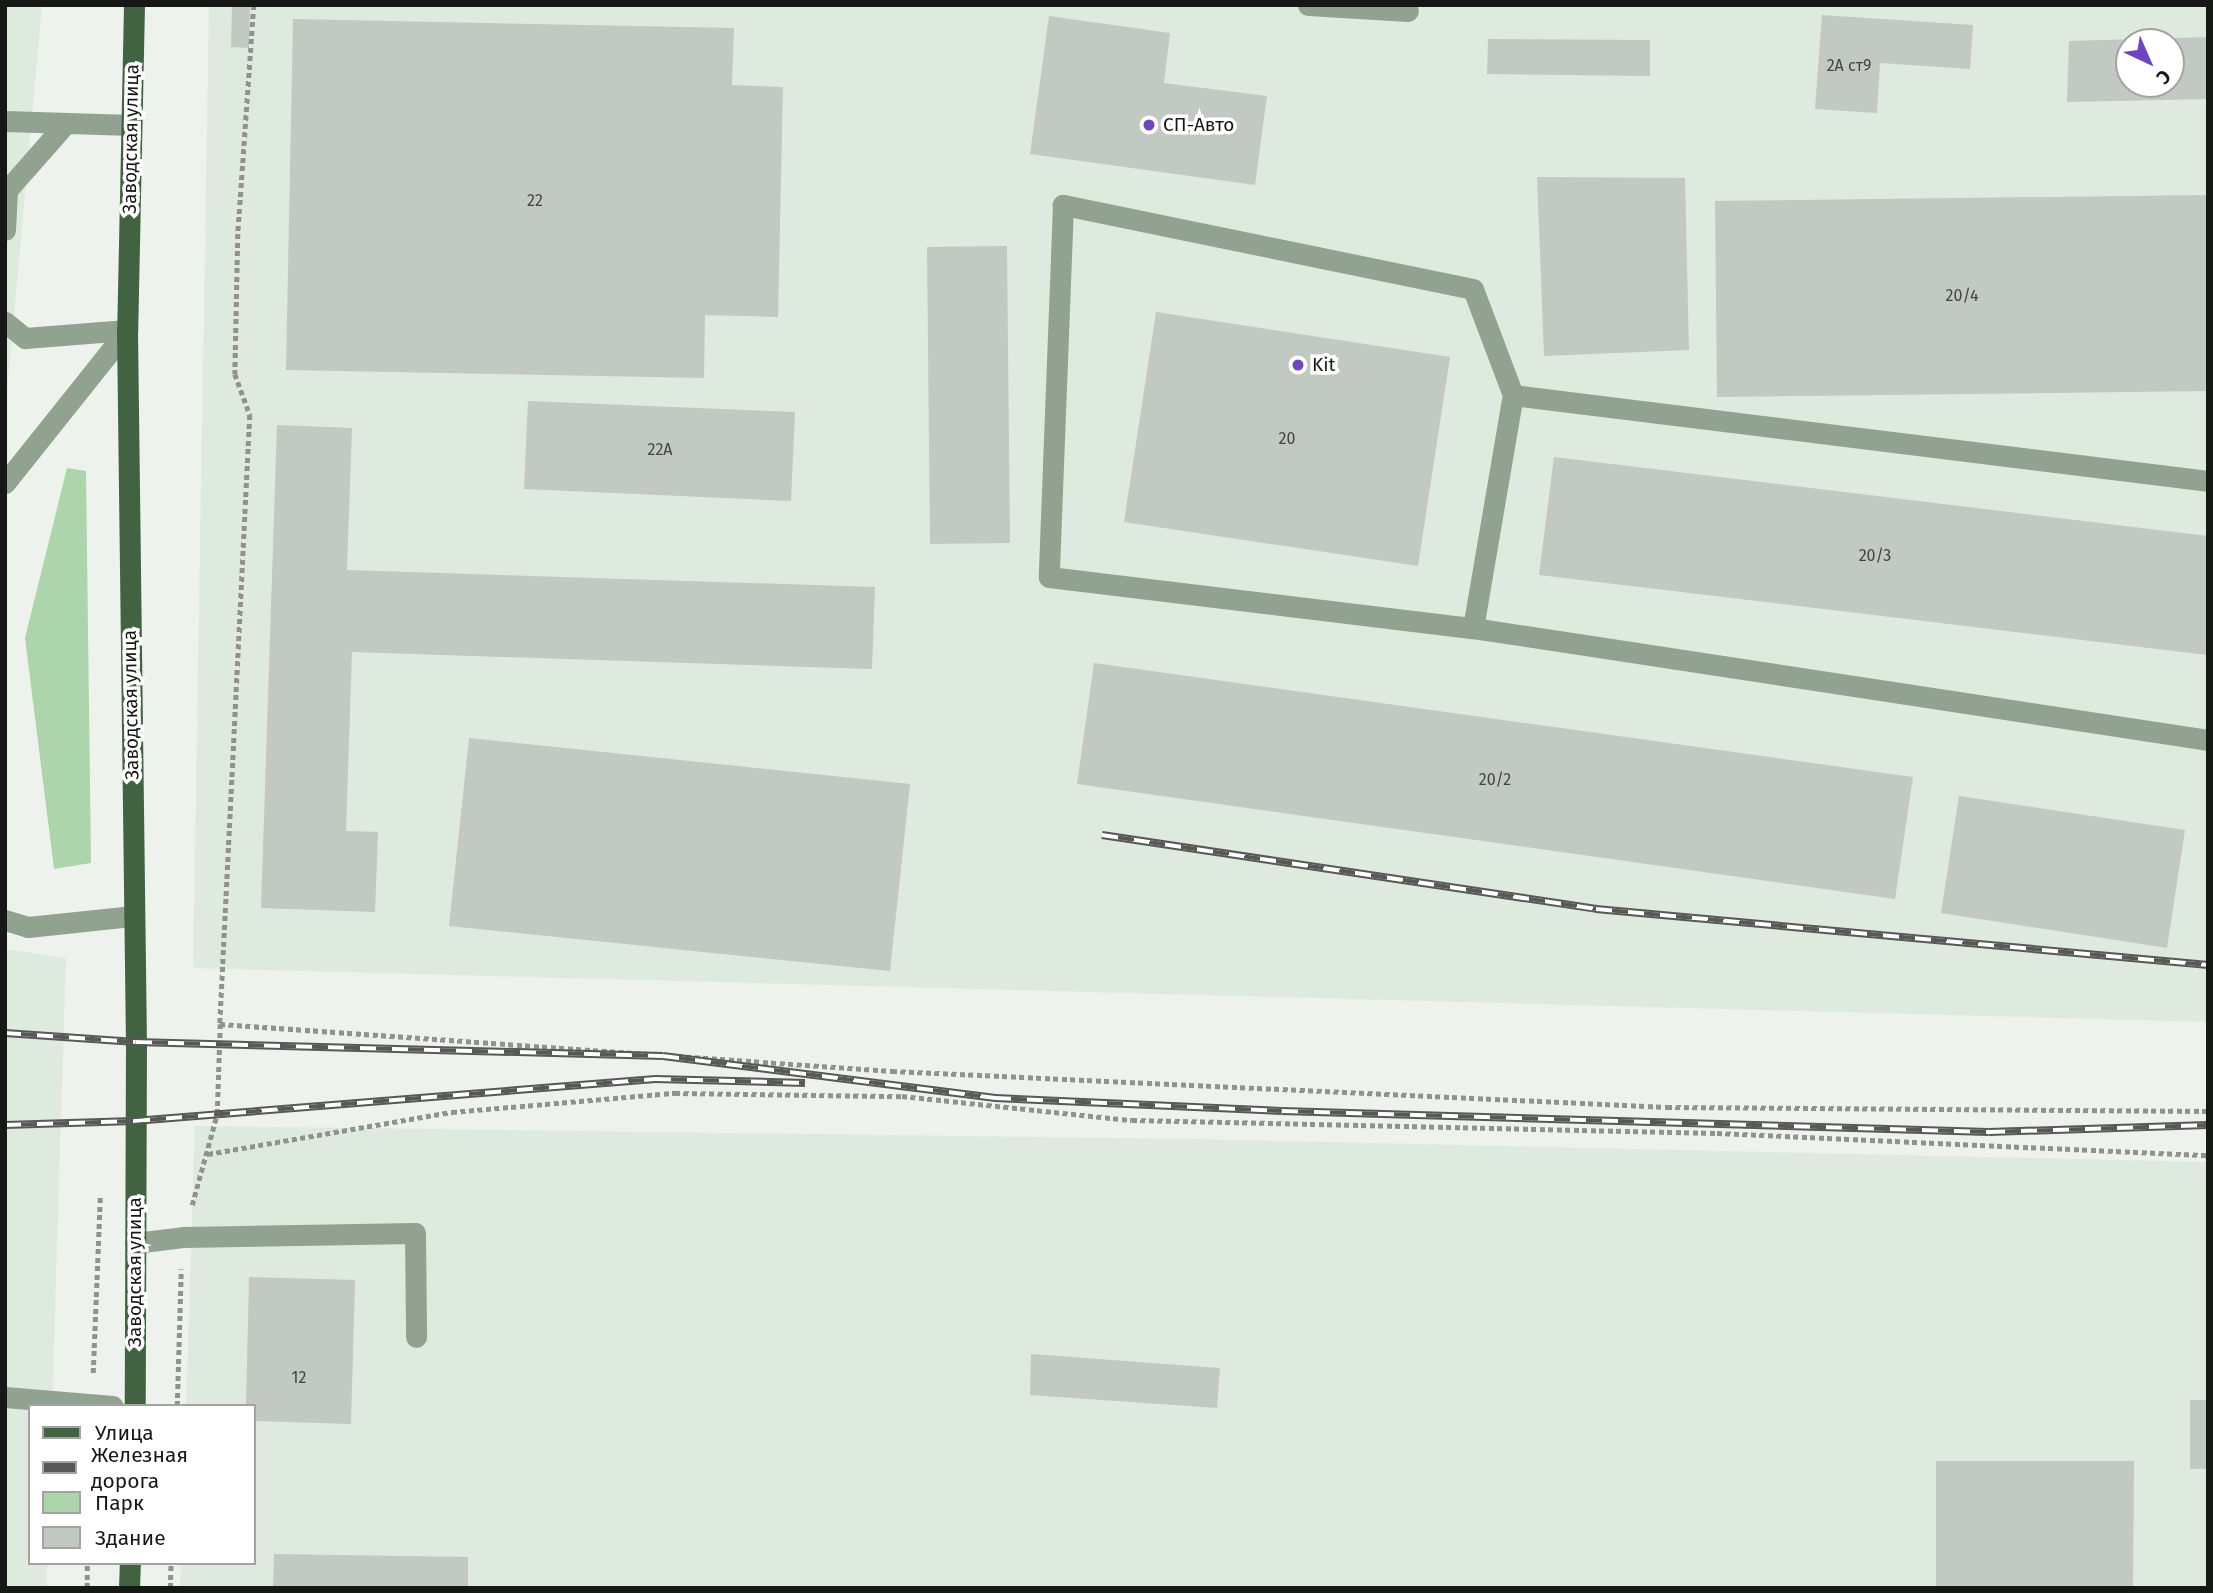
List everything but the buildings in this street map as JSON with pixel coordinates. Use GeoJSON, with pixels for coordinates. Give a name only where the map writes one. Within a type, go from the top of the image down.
{"type":"FeatureCollection","features":[{"type":"Feature","properties":{"kind":"main road","name":"Заводская улица"},"geometry":{"type":"LineString","coordinates":[[134,5],[127,330],[135,1404]]}},
{"type":"Feature","properties":{"kind":"main road"},"geometry":{"type":"LineString","coordinates":[[129,1588],[130,1565]]}},
{"type":"Feature","properties":{"kind":"street"},"geometry":{"type":"LineString","coordinates":[[1308,5],[1408,11]]}},
{"type":"Feature","properties":{"kind":"street"},"geometry":{"type":"LineString","coordinates":[[5,121],[131,125]]}},
{"type":"Feature","properties":{"kind":"street"},"geometry":{"type":"LineString","coordinates":[[5,230],[7,190],[66,122]]}},
{"type":"Feature","properties":{"kind":"street"},"geometry":{"type":"LineString","coordinates":[[1473,628],[1513,395],[1473,289],[1063,205],[1049,577],[1473,628],[2208,740]]}},
{"type":"Feature","properties":{"kind":"street"},"geometry":{"type":"LineString","coordinates":[[5,322],[25,338],[127,330]]}},
{"type":"Feature","properties":{"kind":"street"},"geometry":{"type":"LineString","coordinates":[[5,483],[127,330]]}},
{"type":"Feature","properties":{"kind":"street"},"geometry":{"type":"LineString","coordinates":[[1513,395],[2208,481]]}},
{"type":"Feature","properties":{"kind":"street"},"geometry":{"type":"LineString","coordinates":[[5,920],[28,927],[133,916]]}},
{"type":"Feature","properties":{"kind":"street"},"geometry":{"type":"LineString","coordinates":[[135,1243],[183,1237],[415,1233],[416,1337]]}},
{"type":"Feature","properties":{"kind":"street"},"geometry":{"type":"LineString","coordinates":[[5,1398],[86,1404]]}},
{"type":"Feature","properties":{"kind":"path"},"geometry":{"type":"LineString","coordinates":[[254,5],[238,233],[234,374],[250,415],[220,1024],[892,1071],[1667,1107],[2208,1111]]}},
{"type":"Feature","properties":{"kind":"path"},"geometry":{"type":"LineString","coordinates":[[208,1154],[452,1112],[675,1093],[902,1096],[1132,1120],[1717,1133],[2208,1155]]}},
{"type":"Feature","properties":{"kind":"path"},"geometry":{"type":"LineString","coordinates":[[86,1588],[87,1565]]}},
{"type":"Feature","properties":{"kind":"path"},"geometry":{"type":"LineString","coordinates":[[170,1588],[171,1565]]}},
{"type":"Feature","properties":{"kind":"shaded area"},"geometry":{"type":"Polygon","coordinates":[[[5,5],[42,5],[5,417],[5,5]]]}},
{"type":"Feature","properties":{"kind":"shaded area"},"geometry":{"type":"Polygon","coordinates":[[[209,5],[2208,5],[2208,1022],[193,968],[209,5]]]}},
{"type":"Feature","properties":{"kind":"shaded area"},"geometry":{"type":"Polygon","coordinates":[[[5,949],[66,958],[52,1404],[28,1404],[28,1565],[47,1565],[47,1588],[5,1588],[5,949]]]}},
{"type":"Feature","properties":{"kind":"shaded area"},"geometry":{"type":"Polygon","coordinates":[[[195,1126],[1197,1139],[2208,1162],[2208,1588],[180,1588],[181,1565],[256,1565],[256,1404],[186,1404],[195,1126]]]}},
{"type":"Feature","properties":{"kind":"green space"},"geometry":{"type":"Polygon","coordinates":[[[67,468],[86,471],[91,863],[54,869],[25,638],[67,468]]]}},
{"type":"Feature","properties":{"kind":"railway"},"geometry":{"type":"LineString","coordinates":[[1102,835],[1596,909],[2208,965]]}},
{"type":"Feature","properties":{"kind":"railway"},"geometry":{"type":"LineString","coordinates":[[5,1033],[136,1042],[663,1056],[995,1098],[1282,1111],[1989,1132],[2208,1125]]}},
{"type":"Feature","properties":{"kind":"railway"},"geometry":{"type":"LineString","coordinates":[[5,1125],[134,1121],[655,1079],[805,1083]]}},
{"type":"Feature","properties":{"kind":"place","name":"СП-Авто"},"geometry":{"type":"Point","coordinates":[1149,125]}},
{"type":"Feature","properties":{"kind":"place","name":"Kit"},"geometry":{"type":"Point","coordinates":[1298,365]}}]}
